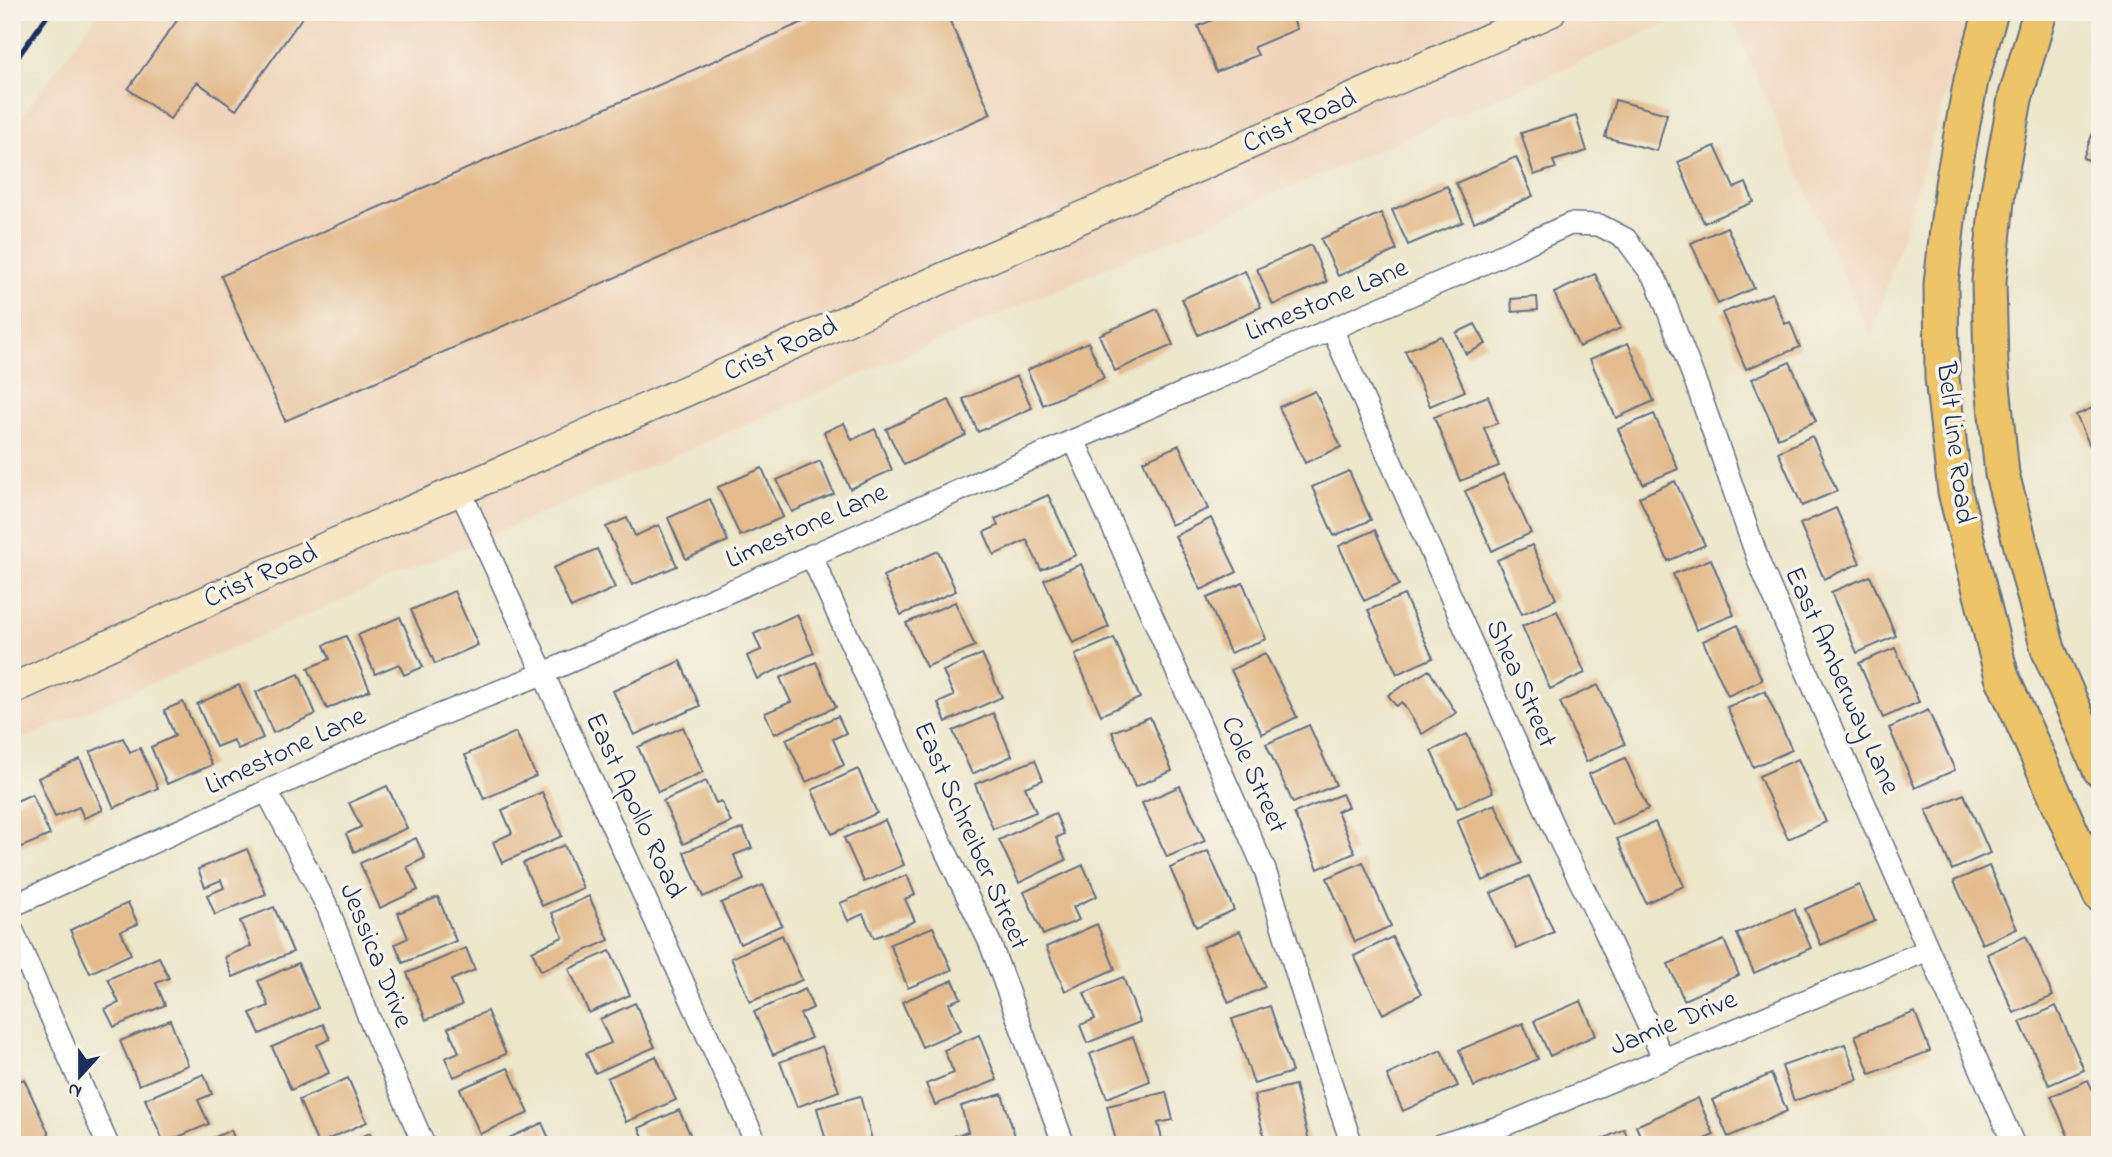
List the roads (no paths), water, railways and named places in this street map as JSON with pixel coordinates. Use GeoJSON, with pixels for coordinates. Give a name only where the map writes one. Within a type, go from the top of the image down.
{"type":"FeatureCollection","features":[{"type":"Feature","properties":{"kind":"main road","name":"Belt Line Road"},"geometry":{"type":"LineString","coordinates":[[1991,12],[1971,80],[1961,132],[1952,184],[1941,284],[1942,378],[1955,492],[2002,677],[2100,895]]}},
{"type":"Feature","properties":{"kind":"main road","name":"Belt Line Road"},"geometry":{"type":"LineString","coordinates":[[2040,12],[2015,99],[1998,191],[1989,281],[1991,365],[2002,474],[2048,649],[2100,770]]}},
{"type":"Feature","properties":{"kind":"street","name":"Crist Road"},"geometry":{"type":"LineString","coordinates":[[12,689],[327,547],[1550,12]]}},
{"type":"Feature","properties":{"kind":"street","name":"Limestone Lane"},"geometry":{"type":"LineString","coordinates":[[12,906],[395,733],[542,674],[1570,224],[1599,225],[1626,239]]}},
{"type":"Feature","properties":{"kind":"street","name":"East Amberway Lane"},"geometry":{"type":"LineString","coordinates":[[1626,239],[1656,280],[1697,386],[1760,565],[2014,1145]]}},
{"type":"Feature","properties":{"kind":"street","name":"Shea Street"},"geometry":{"type":"LineString","coordinates":[[1332,329],[1557,835],[1663,1058]]}},
{"type":"Feature","properties":{"kind":"street","name":"Cole Street"},"geometry":{"type":"LineString","coordinates":[[1074,440],[1265,870],[1352,1145]]}},
{"type":"Feature","properties":{"kind":"street","name":"East Apollo Road"},"geometry":{"type":"LineString","coordinates":[[460,491],[757,1145]]}},
{"type":"Feature","properties":{"kind":"street","name":"East Schreiber Street"},"geometry":{"type":"LineString","coordinates":[[811,555],[990,943],[1064,1145]]}},
{"type":"Feature","properties":{"kind":"street","name":"Jessica Drive"},"geometry":{"type":"LineString","coordinates":[[267,792],[328,908],[369,1018],[424,1145]]}},
{"type":"Feature","properties":{"kind":"street"},"geometry":{"type":"LineString","coordinates":[[12,929],[108,1145]]}},
{"type":"Feature","properties":{"kind":"street","name":"Jamie Drive"},"geometry":{"type":"LineString","coordinates":[[1440,1145],[1502,1126],[1928,950]]}},
{"type":"Feature","properties":{"kind":"railway"},"geometry":{"type":"LineString","coordinates":[[12,65],[50,12]]}}]}
